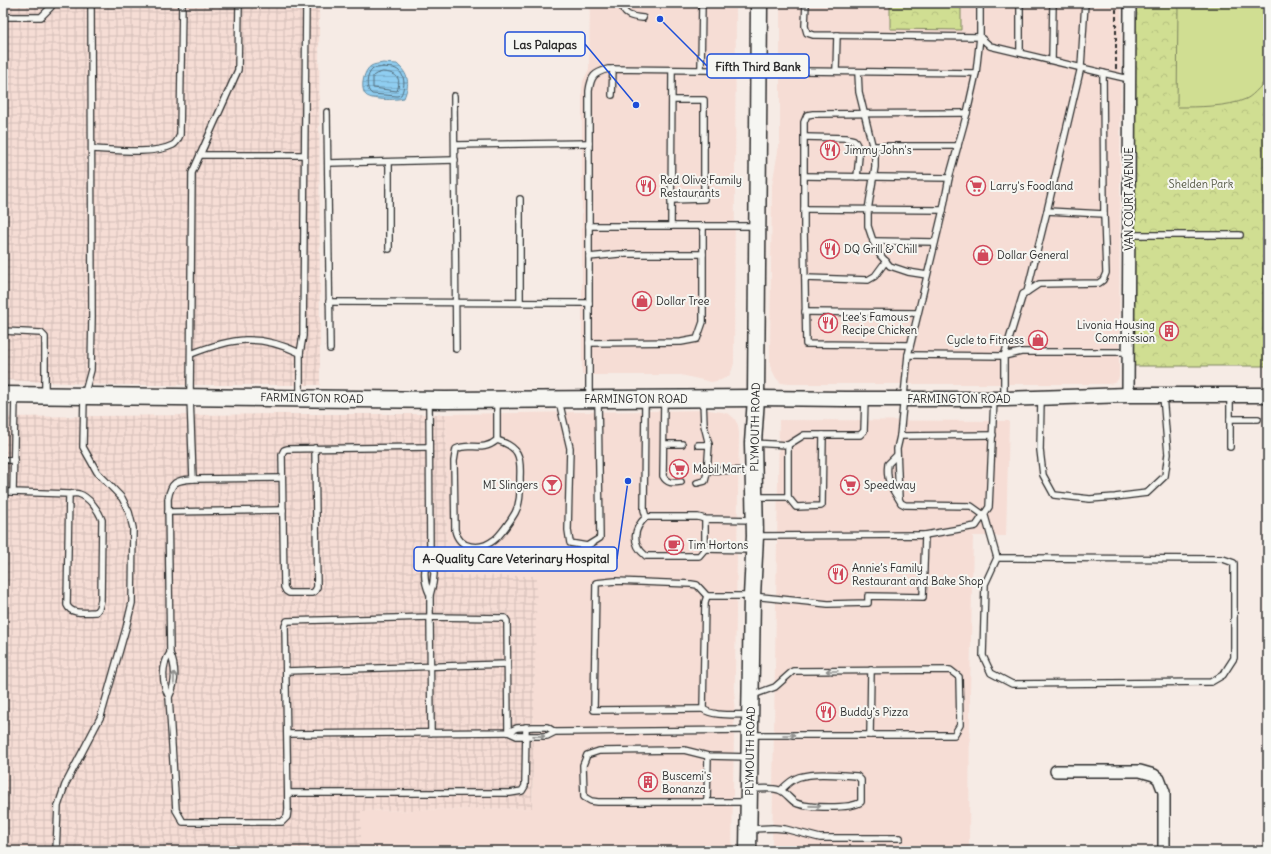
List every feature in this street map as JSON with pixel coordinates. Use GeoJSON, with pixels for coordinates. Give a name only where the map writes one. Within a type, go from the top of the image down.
{"type":"FeatureCollection","features":[{"type":"Feature","properties":{"kind":"main road","name":"PLYMOUTH ROAD"},"geometry":{"type":"LineString","coordinates":[[748,851],[754,543],[753,443],[756,398],[759,3]]}},
{"type":"Feature","properties":{"kind":"main road","name":"FARMINGTON ROAD"},"geometry":{"type":"LineString","coordinates":[[9,395],[497,400],[756,398]]}},
{"type":"Feature","properties":{"kind":"street","name":"VAN COURT AVENUE"},"geometry":{"type":"LineString","coordinates":[[1128,395],[1130,3]]}},
{"type":"Feature","properties":{"kind":"street","name":"FARMINGTON ROAD"},"geometry":{"type":"LineString","coordinates":[[756,398],[999,399],[1128,395],[1268,395]]}},
{"type":"Feature","properties":{"kind":"street"},"geometry":{"type":"LineString","coordinates":[[1056,771],[1140,771],[1154,775],[1159,779],[1164,792],[1164,851]]}},
{"type":"Feature","properties":{"kind":"lane"},"geometry":{"type":"LineString","coordinates":[[3,17],[41,17],[51,7],[51,3]]}},
{"type":"Feature","properties":{"kind":"lane"},"geometry":{"type":"LineString","coordinates":[[56,851],[58,806],[65,785],[101,716],[132,603],[134,528],[129,512],[122,498],[97,472],[83,447],[84,396],[91,370],[92,318],[91,3]]}},
{"type":"Feature","properties":{"kind":"lane"},"geometry":{"type":"LineString","coordinates":[[92,149],[155,150],[173,145],[177,141],[180,135],[182,3]]}},
{"type":"Feature","properties":{"kind":"lane"},"geometry":{"type":"LineString","coordinates":[[192,480],[190,397],[192,173],[238,70],[239,3]]}},
{"type":"Feature","properties":{"kind":"lane"},"geometry":{"type":"LineString","coordinates":[[300,398],[300,353],[303,336],[306,3]]}},
{"type":"Feature","properties":{"kind":"lane"},"geometry":{"type":"LineString","coordinates":[[622,3],[625,12],[629,16],[644,18]]}},
{"type":"Feature","properties":{"kind":"lane"},"geometry":{"type":"LineString","coordinates":[[701,69],[702,3]]}},
{"type":"Feature","properties":{"kind":"lane"},"geometry":{"type":"LineString","coordinates":[[806,3],[805,26],[807,33],[813,35],[980,37],[990,46],[1129,79]]}},
{"type":"Feature","properties":{"kind":"lane"},"geometry":{"type":"LineString","coordinates":[[899,499],[897,448],[900,436],[908,355],[943,210],[949,178],[967,113],[976,73],[980,37],[980,3]]}},
{"type":"Feature","properties":{"kind":"lane"},"geometry":{"type":"LineString","coordinates":[[1020,3],[1020,52]]}},
{"type":"Feature","properties":{"kind":"lane"},"geometry":{"type":"LineString","coordinates":[[1052,60],[1053,3]]}},
{"type":"Feature","properties":{"kind":"lane"},"geometry":{"type":"LineString","coordinates":[[1027,292],[1081,67],[1085,3]]}},
{"type":"Feature","properties":{"kind":"lane"},"geometry":{"type":"LineString","coordinates":[[836,71],[837,35]]}},
{"type":"Feature","properties":{"kind":"lane"},"geometry":{"type":"LineString","coordinates":[[558,400],[570,448],[568,530],[570,542],[587,546],[600,538],[594,399],[589,343],[589,91],[590,80],[597,72],[608,69],[701,69],[976,73]]}},
{"type":"Feature","properties":{"kind":"lane"},"geometry":{"type":"LineString","coordinates":[[612,95],[613,70]]}},
{"type":"Feature","properties":{"kind":"lane"},"geometry":{"type":"LineString","coordinates":[[671,226],[672,70]]}},
{"type":"Feature","properties":{"kind":"lane"},"geometry":{"type":"LineString","coordinates":[[858,72],[859,92],[873,146],[875,167],[868,210],[868,226],[873,242],[880,255],[890,266],[908,272],[927,274]]}},
{"type":"Feature","properties":{"kind":"lane"},"geometry":{"type":"LineString","coordinates":[[754,520],[704,519],[698,517],[646,517],[639,524],[636,534],[636,542],[640,552],[646,556],[699,556],[705,549],[754,543],[925,534],[976,526],[984,516],[989,507],[993,435],[1004,356],[1023,294],[1039,284],[1099,283],[1104,280],[1106,273],[1103,73]]}},
{"type":"Feature","properties":{"kind":"lane"},"geometry":{"type":"LineString","coordinates":[[454,96],[457,302],[456,349]]}},
{"type":"Feature","properties":{"kind":"lane"},"geometry":{"type":"LineString","coordinates":[[671,200],[704,199],[704,100],[672,100]]}},
{"type":"Feature","properties":{"kind":"lane"},"geometry":{"type":"LineString","coordinates":[[327,112],[330,349]]}},
{"type":"Feature","properties":{"kind":"lane"},"geometry":{"type":"LineString","coordinates":[[910,345],[806,344],[804,122],[807,115],[864,113],[967,113]]}},
{"type":"Feature","properties":{"kind":"lane"},"geometry":{"type":"LineString","coordinates":[[805,137],[846,138],[854,140],[857,144],[859,156],[857,177]]}},
{"type":"Feature","properties":{"kind":"lane"},"geometry":{"type":"LineString","coordinates":[[455,145],[589,143]]}},
{"type":"Feature","properties":{"kind":"lane"},"geometry":{"type":"LineString","coordinates":[[873,146],[958,146]]}},
{"type":"Feature","properties":{"kind":"lane"},"geometry":{"type":"LineString","coordinates":[[200,155],[304,154]]}},
{"type":"Feature","properties":{"kind":"lane"},"geometry":{"type":"LineString","coordinates":[[328,164],[455,160]]}},
{"type":"Feature","properties":{"kind":"lane"},"geometry":{"type":"LineString","coordinates":[[389,162],[389,249]]}},
{"type":"Feature","properties":{"kind":"lane"},"geometry":{"type":"LineString","coordinates":[[805,176],[949,178]]}},
{"type":"Feature","properties":{"kind":"lane"},"geometry":{"type":"LineString","coordinates":[[520,199],[520,302]]}},
{"type":"Feature","properties":{"kind":"lane"},"geometry":{"type":"LineString","coordinates":[[804,209],[943,210]]}},
{"type":"Feature","properties":{"kind":"lane"},"geometry":{"type":"LineString","coordinates":[[1047,211],[1104,214]]}},
{"type":"Feature","properties":{"kind":"lane"},"geometry":{"type":"LineString","coordinates":[[589,226],[758,226]]}},
{"type":"Feature","properties":{"kind":"lane"},"geometry":{"type":"LineString","coordinates":[[589,343],[681,342],[697,339],[703,322],[703,226]]}},
{"type":"Feature","properties":{"kind":"lane"},"geometry":{"type":"LineString","coordinates":[[1128,235],[1240,236]]}},
{"type":"Feature","properties":{"kind":"lane"},"geometry":{"type":"LineString","coordinates":[[873,242],[935,242]]}},
{"type":"Feature","properties":{"kind":"lane"},"geometry":{"type":"LineString","coordinates":[[589,257],[619,254],[703,254]]}},
{"type":"Feature","properties":{"kind":"lane"},"geometry":{"type":"LineString","coordinates":[[805,278],[868,280],[875,276],[886,261]]}},
{"type":"Feature","properties":{"kind":"lane"},"geometry":{"type":"LineString","coordinates":[[329,302],[589,303]]}},
{"type":"Feature","properties":{"kind":"lane"},"geometry":{"type":"LineString","coordinates":[[805,312],[918,313]]}},
{"type":"Feature","properties":{"kind":"lane"},"geometry":{"type":"LineString","coordinates":[[3,331],[41,333],[45,337],[45,395]]}},
{"type":"Feature","properties":{"kind":"lane"},"geometry":{"type":"LineString","coordinates":[[191,354],[225,342],[245,340],[267,341],[283,345],[300,353]]}},
{"type":"Feature","properties":{"kind":"lane"},"geometry":{"type":"LineString","coordinates":[[908,355],[1004,356],[1021,352],[1128,352]]}},
{"type":"Feature","properties":{"kind":"lane"},"geometry":{"type":"LineString","coordinates":[[9,395],[14,460],[13,492]]}},
{"type":"Feature","properties":{"kind":"lane"},"geometry":{"type":"LineString","coordinates":[[1230,395],[1230,446]]}},
{"type":"Feature","properties":{"kind":"lane"},"geometry":{"type":"LineString","coordinates":[[1041,398],[1040,450],[1043,475],[1054,494],[1090,498],[1147,493],[1165,476],[1168,454],[1163,396]]}},
{"type":"Feature","properties":{"kind":"lane"},"geometry":{"type":"LineString","coordinates":[[697,483],[705,481],[708,470],[708,445],[704,425],[703,398]]}},
{"type":"Feature","properties":{"kind":"lane"},"geometry":{"type":"LineString","coordinates":[[429,399],[430,554],[434,574],[430,595],[429,666],[431,732]]}},
{"type":"Feature","properties":{"kind":"lane"},"geometry":{"type":"LineString","coordinates":[[645,399],[644,510],[646,517]]}},
{"type":"Feature","properties":{"kind":"lane"},"geometry":{"type":"LineString","coordinates":[[664,399],[663,476],[665,480],[670,483],[681,482]]}},
{"type":"Feature","properties":{"kind":"lane"},"geometry":{"type":"LineString","coordinates":[[753,443],[788,445],[804,435],[860,435],[864,431],[865,399]]}},
{"type":"Feature","properties":{"kind":"lane"},"geometry":{"type":"LineString","coordinates":[[497,400],[497,440]]}},
{"type":"Feature","properties":{"kind":"lane"},"geometry":{"type":"LineString","coordinates":[[1230,419],[1258,419]]}},
{"type":"Feature","properties":{"kind":"lane"},"geometry":{"type":"LineString","coordinates":[[788,445],[788,497],[796,507],[821,506],[823,435]]}},
{"type":"Feature","properties":{"kind":"lane"},"geometry":{"type":"LineString","coordinates":[[900,436],[993,435]]}},
{"type":"Feature","properties":{"kind":"lane"},"geometry":{"type":"LineString","coordinates":[[497,440],[508,443],[518,454],[520,466],[519,504],[510,521],[494,540],[481,546],[464,545],[456,537],[455,530],[454,461],[456,450],[465,447],[484,447],[497,440]]}},
{"type":"Feature","properties":{"kind":"lane"},"geometry":{"type":"LineString","coordinates":[[664,444],[682,444]]}},
{"type":"Feature","properties":{"kind":"lane"},"geometry":{"type":"LineString","coordinates":[[698,445],[708,445]]}},
{"type":"Feature","properties":{"kind":"lane"},"geometry":{"type":"LineString","coordinates":[[315,448],[317,587],[312,593],[289,593],[284,587],[282,454],[284,450],[315,448],[429,447]]}},
{"type":"Feature","properties":{"kind":"lane"},"geometry":{"type":"LineString","coordinates":[[898,455],[888,464],[886,473],[888,483],[901,503],[905,505],[971,506],[984,516],[997,558],[985,584],[983,656],[991,673],[1012,684],[1211,682],[1223,674],[1234,658],[1234,563],[1223,559],[997,558]]}},
{"type":"Feature","properties":{"kind":"lane"},"geometry":{"type":"LineString","coordinates":[[3,460],[14,460]]}},
{"type":"Feature","properties":{"kind":"lane"},"geometry":{"type":"LineString","coordinates":[[708,470],[754,471]]}},
{"type":"Feature","properties":{"kind":"lane"},"geometry":{"type":"LineString","coordinates":[[169,697],[174,683],[174,666],[170,653],[168,499],[171,486],[181,480],[282,478]]}},
{"type":"Feature","properties":{"kind":"lane"},"geometry":{"type":"LineString","coordinates":[[3,492],[79,494],[100,512],[102,520],[101,600],[99,608],[96,612],[72,611],[67,605],[69,494]]}},
{"type":"Feature","properties":{"kind":"lane"},"geometry":{"type":"LineString","coordinates":[[754,497],[788,497]]}},
{"type":"Feature","properties":{"kind":"lane"},"geometry":{"type":"LineString","coordinates":[[168,512],[283,510]]}},
{"type":"Feature","properties":{"kind":"lane"},"geometry":{"type":"LineString","coordinates":[[704,519],[705,549]]}},
{"type":"Feature","properties":{"kind":"lane"},"geometry":{"type":"LineString","coordinates":[[750,727],[718,714],[707,712],[703,709],[594,710],[596,583],[615,581],[691,584],[697,585],[707,596],[752,596],[828,604],[868,603],[868,596],[923,597],[925,534]]}},
{"type":"Feature","properties":{"kind":"lane"},"geometry":{"type":"LineString","coordinates":[[430,554],[425,563],[425,584],[430,595]]}},
{"type":"Feature","properties":{"kind":"lane"},"geometry":{"type":"LineString","coordinates":[[703,709],[705,602],[707,596]]}},
{"type":"Feature","properties":{"kind":"lane"},"geometry":{"type":"LineString","coordinates":[[170,653],[165,660],[164,684],[169,697],[176,810],[183,822],[282,822],[287,817],[288,734],[285,626],[287,621],[430,617],[505,618],[507,621],[508,732]]}},
{"type":"Feature","properties":{"kind":"lane"},"geometry":{"type":"LineString","coordinates":[[286,671],[507,664]]}},
{"type":"Feature","properties":{"kind":"lane"},"geometry":{"type":"LineString","coordinates":[[870,670],[870,735]]}},
{"type":"Feature","properties":{"kind":"lane"},"geometry":{"type":"LineString","coordinates":[[508,732],[517,736],[547,736],[554,732],[750,727],[870,735],[954,735],[960,725],[959,677],[950,670],[793,671],[775,687],[751,695]]}},
{"type":"Feature","properties":{"kind":"lane"},"geometry":{"type":"LineString","coordinates":[[288,734],[508,732],[517,728],[547,727],[554,732]]}},
{"type":"Feature","properties":{"kind":"lane"},"geometry":{"type":"LineString","coordinates":[[288,793],[449,793],[522,791],[525,786],[526,728]]}},
{"type":"Feature","properties":{"kind":"lane"},"geometry":{"type":"LineString","coordinates":[[749,757],[708,756],[684,750],[599,751],[587,755],[583,765],[584,797],[598,802],[707,802],[749,795],[774,788],[781,790],[791,800],[803,806],[846,806],[861,802],[861,780],[857,776],[818,774],[798,777],[789,782],[781,790]]}},
{"type":"Feature","properties":{"kind":"lane"},"geometry":{"type":"LineString","coordinates":[[707,802],[708,756]]}},
{"type":"Feature","properties":{"kind":"lane"},"geometry":{"type":"LineString","coordinates":[[748,829],[785,829],[820,838],[900,838]]}},
{"type":"Feature","properties":{"kind":"path"},"geometry":{"type":"LineString","coordinates":[[1116,3],[1116,76]]}},
{"type":"Feature","properties":{"kind":"shaded area"},"geometry":{"type":"Polygon","coordinates":[[[3,3],[319,3],[320,385],[110,385],[3,380],[3,3]]]}},
{"type":"Feature","properties":{"kind":"shaded area"},"geometry":{"type":"Polygon","coordinates":[[[590,3],[736,3],[734,363],[729,376],[721,380],[711,382],[681,375],[582,375],[582,89],[583,81],[589,69],[590,3]]]}},
{"type":"Feature","properties":{"kind":"shaded area"},"geometry":{"type":"Polygon","coordinates":[[[780,3],[1121,3],[1119,377],[1117,381],[1109,384],[789,384],[781,383],[776,378],[770,366],[770,351],[772,185],[780,140],[780,3]]]}},
{"type":"Feature","properties":{"kind":"shaded area"},"geometry":{"type":"Polygon","coordinates":[[[709,410],[729,414],[734,418],[738,425],[739,434],[732,851],[361,851],[361,811],[532,808],[536,576],[447,575],[446,414],[709,410]]]}},
{"type":"Feature","properties":{"kind":"shaded area"},"geometry":{"type":"Polygon","coordinates":[[[446,414],[447,575],[537,576],[532,808],[361,811],[361,851],[3,851],[3,417],[446,414]]]}},
{"type":"Feature","properties":{"kind":"shaded area"},"geometry":{"type":"Polygon","coordinates":[[[779,420],[1009,421],[1006,536],[973,536],[969,849],[1089,849],[1089,851],[772,851],[779,420]]]}},
{"type":"Feature","properties":{"kind":"green space"},"geometry":{"type":"Polygon","coordinates":[[[890,3],[961,3],[961,30],[890,29],[890,3]]]}},
{"type":"Feature","properties":{"kind":"green space","name":"Shelden Park"},"geometry":{"type":"Polygon","coordinates":[[[1135,3],[1268,3],[1268,366],[1134,366],[1135,3]]]}},
{"type":"Feature","properties":{"kind":"green space"},"geometry":{"type":"Polygon","coordinates":[[[1178,5],[1268,6],[1268,76],[1252,95],[1239,102],[1230,104],[1177,107],[1178,5]]]}},
{"type":"Feature","properties":{"kind":"green space"},"geometry":{"type":"Polygon","coordinates":[[[1264,231],[1268,231],[1268,332],[1263,332],[1264,231]]]}},
{"type":"Feature","properties":{"kind":"water"},"geometry":{"type":"Polygon","coordinates":[[[383,63],[397,64],[404,72],[408,84],[404,98],[377,99],[365,94],[363,83],[366,71],[372,65],[383,63]]]}},
{"type":"Feature","properties":{"kind":"place","name":"Fifth Third Bank"},"geometry":{"type":"Point","coordinates":[660,19]}},
{"type":"Feature","properties":{"kind":"place","name":"Las Palapas"},"geometry":{"type":"Point","coordinates":[636,105]}},
{"type":"Feature","properties":{"kind":"place","name":"Jimmy John's"},"geometry":{"type":"Point","coordinates":[830,150]}},
{"type":"Feature","properties":{"kind":"place","name":"Red Olive Family Restaurants"},"geometry":{"type":"Point","coordinates":[646,186]}},
{"type":"Feature","properties":{"kind":"place","name":"Larry's Foodland"},"geometry":{"type":"Point","coordinates":[976,186]}},
{"type":"Feature","properties":{"kind":"place","name":"DQ Grill & Chill"},"geometry":{"type":"Point","coordinates":[830,249]}},
{"type":"Feature","properties":{"kind":"place","name":"Dollar General"},"geometry":{"type":"Point","coordinates":[983,255]}},
{"type":"Feature","properties":{"kind":"place","name":"Dollar Tree"},"geometry":{"type":"Point","coordinates":[642,301]}},
{"type":"Feature","properties":{"kind":"place","name":"Lee's Famous Recipe Chicken"},"geometry":{"type":"Point","coordinates":[828,323]}},
{"type":"Feature","properties":{"kind":"place","name":"Livonia Housing Commission"},"geometry":{"type":"Point","coordinates":[1169,331]}},
{"type":"Feature","properties":{"kind":"place","name":"Cycle to Fitness"},"geometry":{"type":"Point","coordinates":[1038,340]}},
{"type":"Feature","properties":{"kind":"place","name":"Mobil Mart"},"geometry":{"type":"Point","coordinates":[679,469]}},
{"type":"Feature","properties":{"kind":"place","name":"A-Quality Care Veterinary Hospital"},"geometry":{"type":"Point","coordinates":[628,481]}},
{"type":"Feature","properties":{"kind":"place","name":"MI Slingers"},"geometry":{"type":"Point","coordinates":[552,485]}},
{"type":"Feature","properties":{"kind":"place","name":"Speedway"},"geometry":{"type":"Point","coordinates":[850,485]}},
{"type":"Feature","properties":{"kind":"place","name":"Tim Hortons"},"geometry":{"type":"Point","coordinates":[674,545]}},
{"type":"Feature","properties":{"kind":"place","name":"Annie’s Family Restaurant and Bake Shop"},"geometry":{"type":"Point","coordinates":[838,574]}},
{"type":"Feature","properties":{"kind":"place","name":"Buddy's Pizza"},"geometry":{"type":"Point","coordinates":[826,712]}},
{"type":"Feature","properties":{"kind":"place","name":"Buscemi's Bonanza"},"geometry":{"type":"Point","coordinates":[648,782]}}]}
